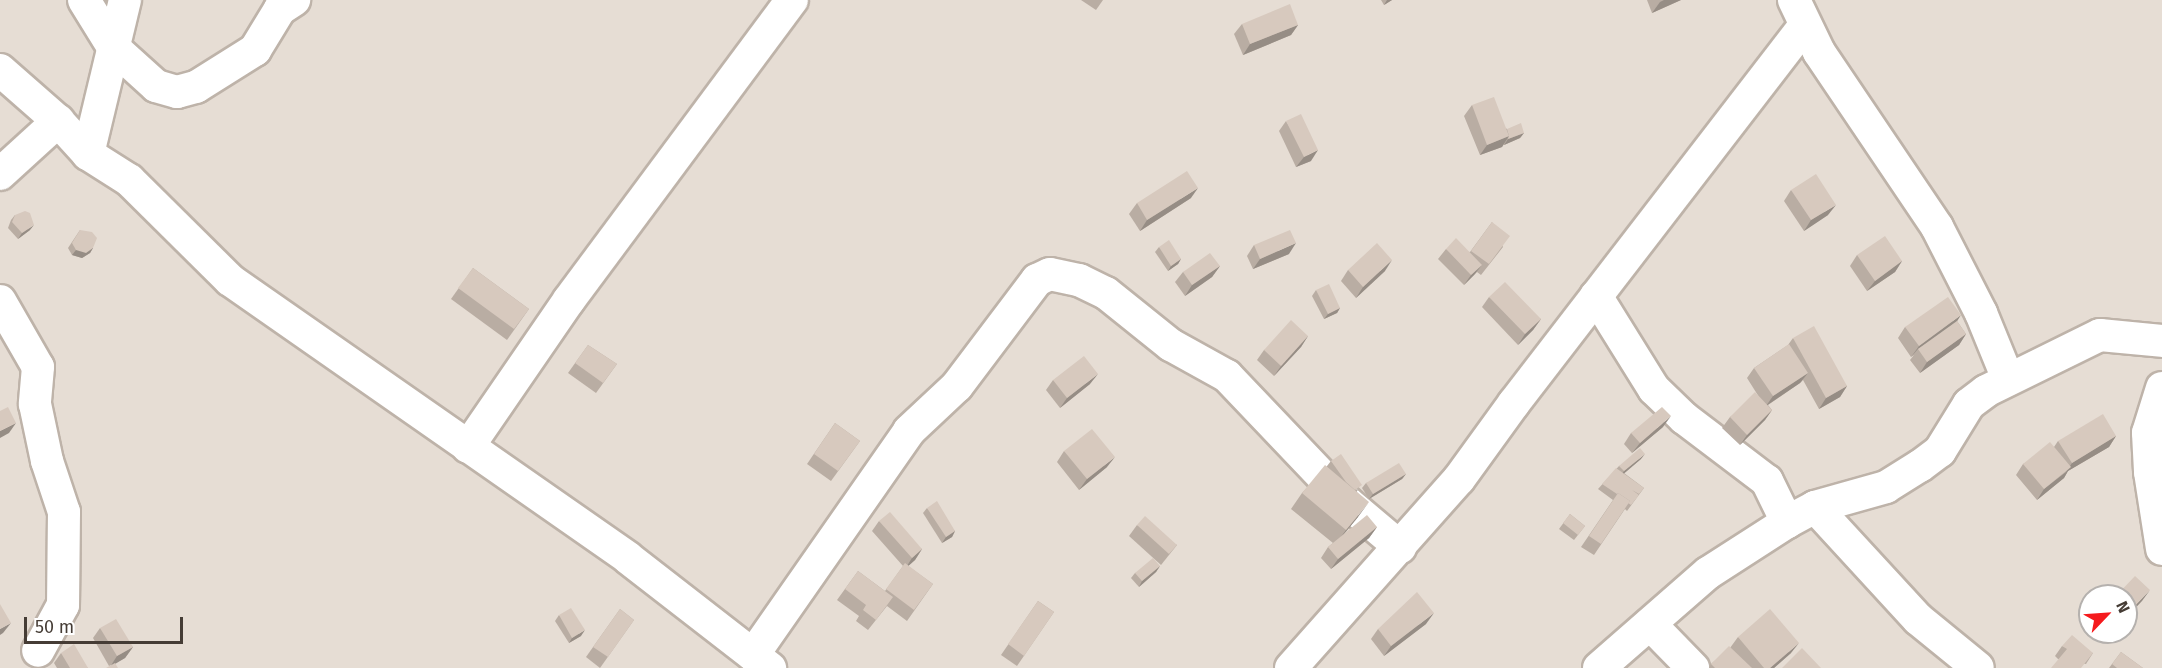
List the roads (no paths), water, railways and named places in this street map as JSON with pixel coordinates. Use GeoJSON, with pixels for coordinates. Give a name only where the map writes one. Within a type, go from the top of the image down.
{"type":"FeatureCollection","features":[{"type":"Feature","properties":{"kind":"street"},"geometry":{"type":"LineString","coordinates":[[84,0],[113,47],[156,86],[177,92],[196,87],[255,50],[280,9],[294,0]]}},
{"type":"Feature","properties":{"kind":"street"},"geometry":{"type":"LineString","coordinates":[[88,154],[125,0]]}},
{"type":"Feature","properties":{"kind":"street"},"geometry":{"type":"LineString","coordinates":[[468,447],[569,300],[792,0]]}},
{"type":"Feature","properties":{"kind":"street"},"geometry":{"type":"LineString","coordinates":[[1291,668],[1459,479],[1596,296],[1799,13],[1937,226],[1981,313],[2008,379]]}},
{"type":"Feature","properties":{"kind":"street"},"geometry":{"type":"LineString","coordinates":[[0,70],[58,121],[88,154],[129,180],[230,280],[628,558],[761,661],[909,431],[957,386],[1037,280],[1050,274],[1079,280],[1106,292],[1171,345],[1227,376],[1349,504],[1400,547]]}},
{"type":"Feature","properties":{"kind":"street"},"geometry":{"type":"LineString","coordinates":[[0,174],[58,121]]}},
{"type":"Feature","properties":{"kind":"street"},"geometry":{"type":"LineString","coordinates":[[1596,296],[1654,389],[1684,418],[1767,481],[1787,522]]}},
{"type":"Feature","properties":{"kind":"street"},"geometry":{"type":"LineString","coordinates":[[0,301],[38,367],[35,404],[47,461],[64,512],[66,574],[63,605],[38,651]]}},
{"type":"Feature","properties":{"kind":"street"},"geometry":{"type":"LineString","coordinates":[[1599,668],[1708,573],[1787,522],[1815,507],[1899,481],[1941,451],[1969,404],[2008,379],[2100,335],[2162,342]]}},
{"type":"Feature","properties":{"kind":"street"},"geometry":{"type":"LineString","coordinates":[[2162,388],[2148,433],[2150,472],[2162,549]]}},
{"type":"Feature","properties":{"kind":"street"},"geometry":{"type":"LineString","coordinates":[[1815,507],[1918,619],[1978,668]]}},
{"type":"Feature","properties":{"kind":"street"},"geometry":{"type":"LineString","coordinates":[[1650,624],[1692,668]]}}]}
